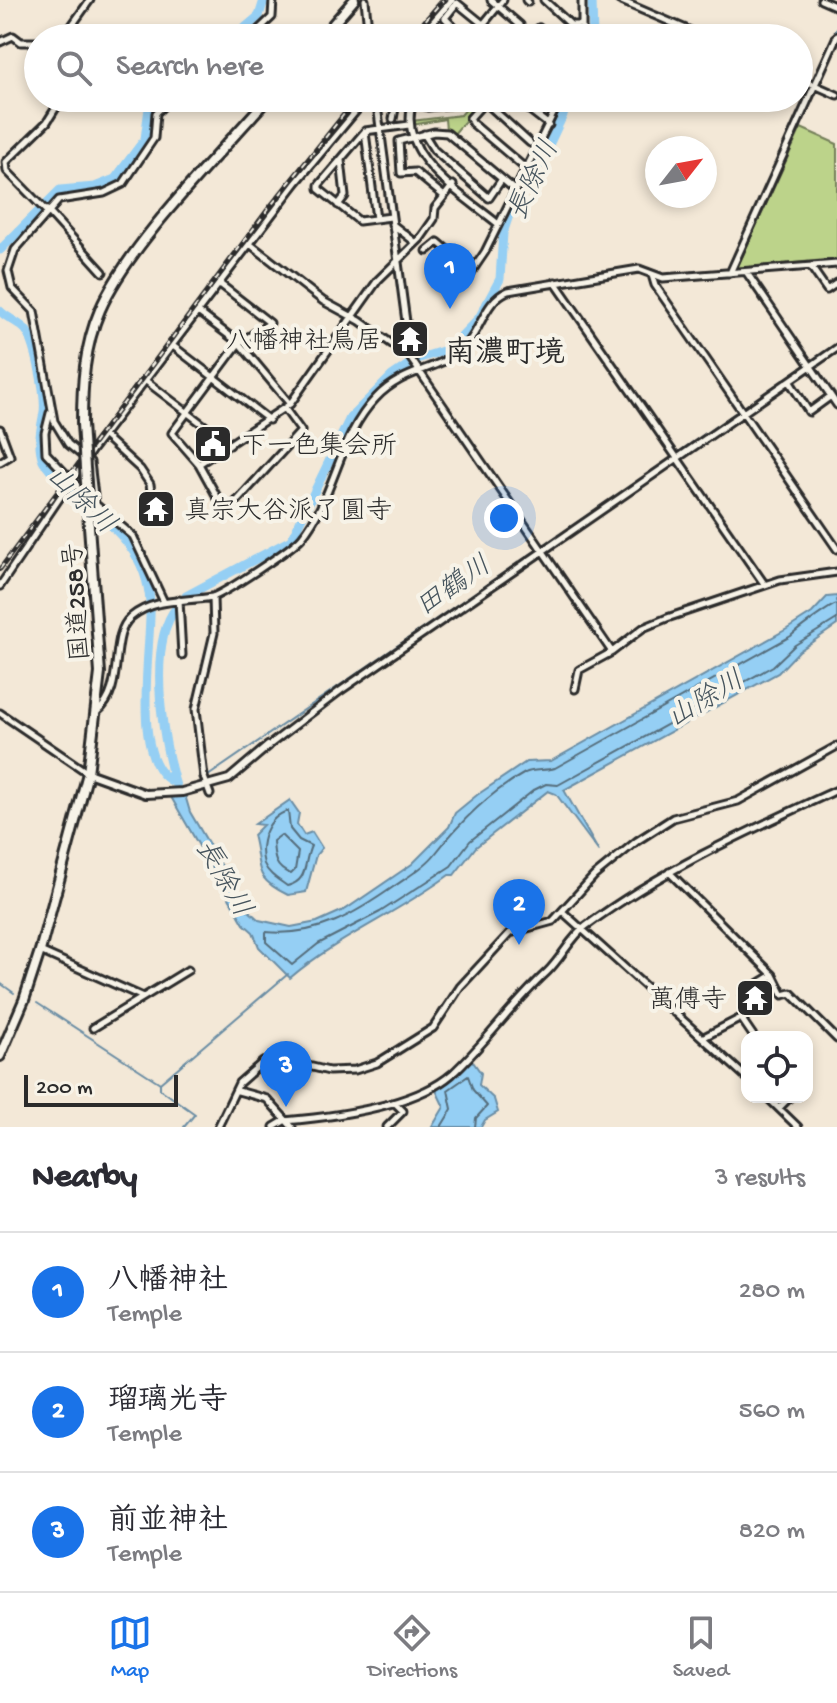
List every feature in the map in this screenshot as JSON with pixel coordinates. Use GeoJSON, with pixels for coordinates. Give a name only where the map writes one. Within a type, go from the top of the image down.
{"type":"FeatureCollection","features":[{"type":"Feature","properties":{"kind":"highway"},"geometry":{"type":"LineString","coordinates":[[333,24],[354,0]]}},
{"type":"Feature","properties":{"kind":"highway","name":"国道258号"},"geometry":{"type":"LineString","coordinates":[[0,1056],[24,1000],[40,951],[88,773],[97,712],[98,635],[82,424],[86,356],[101,307],[142,244],[256,112]]}},
{"type":"Feature","properties":{"kind":"street"},"geometry":{"type":"LineString","coordinates":[[73,24],[90,0]]}},
{"type":"Feature","properties":{"kind":"street"},"geometry":{"type":"LineString","coordinates":[[265,24],[272,17],[273,0]]}},
{"type":"Feature","properties":{"kind":"street"},"geometry":{"type":"LineString","coordinates":[[365,0],[368,24]]}},
{"type":"Feature","properties":{"kind":"street"},"geometry":{"type":"LineString","coordinates":[[431,24],[452,0]]}},
{"type":"Feature","properties":{"kind":"street"},"geometry":{"type":"LineString","coordinates":[[491,0],[519,24]]}},
{"type":"Feature","properties":{"kind":"street"},"geometry":{"type":"LineString","coordinates":[[451,24],[445,18],[457,3],[484,24],[503,0]]}},
{"type":"Feature","properties":{"kind":"street"},"geometry":{"type":"LineString","coordinates":[[544,0],[570,24]]}},
{"type":"Feature","properties":{"kind":"street"},"geometry":{"type":"LineString","coordinates":[[582,0],[582,24]]}},
{"type":"Feature","properties":{"kind":"street"},"geometry":{"type":"LineString","coordinates":[[619,0],[675,24]]}},
{"type":"Feature","properties":{"kind":"street"},"geometry":{"type":"LineString","coordinates":[[821,0],[837,7]]}},
{"type":"Feature","properties":{"kind":"street"},"geometry":{"type":"LineString","coordinates":[[0,42],[13,36],[24,42]]}},
{"type":"Feature","properties":{"kind":"street"},"geometry":{"type":"LineString","coordinates":[[813,89],[837,36]]}},
{"type":"Feature","properties":{"kind":"street"},"geometry":{"type":"LineString","coordinates":[[815,85],[837,95]]}},
{"type":"Feature","properties":{"kind":"street"},"geometry":{"type":"LineString","coordinates":[[53,112],[47,122],[7,160],[3,172],[46,211],[103,272]]}},
{"type":"Feature","properties":{"kind":"street"},"geometry":{"type":"LineString","coordinates":[[95,504],[90,462],[59,432],[34,311],[8,280],[15,250],[46,211],[59,200],[104,193],[123,184],[154,138],[157,112]]}},
{"type":"Feature","properties":{"kind":"street"},"geometry":{"type":"LineString","coordinates":[[0,586],[86,459],[250,244],[356,112]]}},
{"type":"Feature","properties":{"kind":"street"},"geometry":{"type":"LineString","coordinates":[[378,112],[410,358]]}},
{"type":"Feature","properties":{"kind":"street"},"geometry":{"type":"LineString","coordinates":[[393,119],[394,112]]}},
{"type":"Feature","properties":{"kind":"street"},"geometry":{"type":"LineString","coordinates":[[412,112],[409,125],[412,139],[422,157],[497,223]]}},
{"type":"Feature","properties":{"kind":"street"},"geometry":{"type":"LineString","coordinates":[[475,112],[470,118],[472,123],[525,168]]}},
{"type":"Feature","properties":{"kind":"street"},"geometry":{"type":"LineString","coordinates":[[498,112],[530,143]]}},
{"type":"Feature","properties":{"kind":"street"},"geometry":{"type":"LineString","coordinates":[[532,112],[549,125]]}},
{"type":"Feature","properties":{"kind":"street"},"geometry":{"type":"LineString","coordinates":[[464,283],[555,112]]}},
{"type":"Feature","properties":{"kind":"street"},"geometry":{"type":"LineString","coordinates":[[729,274],[803,112]]}},
{"type":"Feature","properties":{"kind":"street"},"geometry":{"type":"LineString","coordinates":[[409,125],[365,131],[319,185],[359,221],[391,221],[415,242]]}},
{"type":"Feature","properties":{"kind":"street"},"geometry":{"type":"LineString","coordinates":[[365,131],[376,219]]}},
{"type":"Feature","properties":{"kind":"street"},"geometry":{"type":"LineString","coordinates":[[444,196],[415,172],[401,173],[397,144],[424,134],[440,132],[453,136],[514,189]]}},
{"type":"Feature","properties":{"kind":"street"},"geometry":{"type":"LineString","coordinates":[[424,134],[434,150],[489,198],[502,179]]}},
{"type":"Feature","properties":{"kind":"street"},"geometry":{"type":"LineString","coordinates":[[338,205],[345,196],[340,159]]}},
{"type":"Feature","properties":{"kind":"street"},"geometry":{"type":"LineString","coordinates":[[199,464],[290,404],[378,280],[397,263],[434,219],[435,208],[453,185]]}},
{"type":"Feature","properties":{"kind":"street"},"geometry":{"type":"LineString","coordinates":[[427,251],[438,242],[472,271]]}},
{"type":"Feature","properties":{"kind":"street"},"geometry":{"type":"LineString","coordinates":[[250,244],[323,301],[410,358],[612,652]]}},
{"type":"Feature","properties":{"kind":"street"},"geometry":{"type":"LineString","coordinates":[[97,712],[107,705],[115,680],[124,626],[131,617],[162,602],[224,593],[302,537],[316,514],[354,423],[378,395],[416,367],[461,350],[483,322],[494,298],[555,282],[639,269],[663,278],[837,264]]}},
{"type":"Feature","properties":{"kind":"street"},"geometry":{"type":"LineString","coordinates":[[811,267],[827,290],[837,283]]}},
{"type":"Feature","properties":{"kind":"street"},"geometry":{"type":"LineString","coordinates":[[747,272],[837,405]]}},
{"type":"Feature","properties":{"kind":"street"},"geometry":{"type":"LineString","coordinates":[[652,274],[655,285],[837,549]]}},
{"type":"Feature","properties":{"kind":"street"},"geometry":{"type":"LineString","coordinates":[[555,282],[765,585]]}},
{"type":"Feature","properties":{"kind":"street"},"geometry":{"type":"LineString","coordinates":[[220,284],[270,323],[239,343],[172,433],[199,464],[226,513],[301,431],[285,409]]}},
{"type":"Feature","properties":{"kind":"street"},"geometry":{"type":"LineString","coordinates":[[198,312],[239,343],[290,404]]}},
{"type":"Feature","properties":{"kind":"street"},"geometry":{"type":"LineString","coordinates":[[173,346],[269,420]]}},
{"type":"Feature","properties":{"kind":"street"},"geometry":{"type":"LineString","coordinates":[[0,713],[88,773],[129,790],[155,794],[229,779],[303,717],[541,548],[743,409],[790,382],[810,363],[837,348]]}},
{"type":"Feature","properties":{"kind":"street"},"geometry":{"type":"LineString","coordinates":[[146,381],[230,445]]}},
{"type":"Feature","properties":{"kind":"street"},"geometry":{"type":"LineString","coordinates":[[790,382],[809,412],[831,396]]}},
{"type":"Feature","properties":{"kind":"street"},"geometry":{"type":"LineString","coordinates":[[51,402],[45,433],[46,453],[68,484],[133,536],[162,602]]}},
{"type":"Feature","properties":{"kind":"street"},"geometry":{"type":"LineString","coordinates":[[0,429],[10,456],[0,462]]}},
{"type":"Feature","properties":{"kind":"street"},"geometry":{"type":"LineString","coordinates":[[104,436],[140,469],[150,484],[152,500]]}},
{"type":"Feature","properties":{"kind":"street"},"geometry":{"type":"LineString","coordinates":[[575,689],[579,670],[612,652],[643,628],[765,585],[810,573],[837,572]]}},
{"type":"Feature","properties":{"kind":"street"},"geometry":{"type":"LineString","coordinates":[[210,794],[204,777],[196,709],[214,633],[213,597]]}},
{"type":"Feature","properties":{"kind":"street"},"geometry":{"type":"LineString","coordinates":[[179,600],[182,655]]}},
{"type":"Feature","properties":{"kind":"street"},"geometry":{"type":"LineString","coordinates":[[218,1127],[248,1071],[263,1062],[279,1059],[329,1071],[355,1070],[377,1063],[433,1028],[460,987],[510,933],[553,921],[564,913],[594,876],[637,841],[673,818],[738,801],[837,746]]}},
{"type":"Feature","properties":{"kind":"street"},"geometry":{"type":"LineString","coordinates":[[274,1127],[286,1121],[395,1103],[451,1075],[528,988],[567,952],[583,928],[628,895],[669,872],[837,790]]}},
{"type":"Feature","properties":{"kind":"street"},"geometry":{"type":"LineString","coordinates":[[669,872],[773,975],[783,995],[791,993],[837,1039]]}},
{"type":"Feature","properties":{"kind":"street"},"geometry":{"type":"LineString","coordinates":[[564,913],[741,1072]]}},
{"type":"Feature","properties":{"kind":"street"},"geometry":{"type":"LineString","coordinates":[[40,951],[143,997]]}},
{"type":"Feature","properties":{"kind":"street"},"geometry":{"type":"LineString","coordinates":[[93,1028],[188,970]]}},
{"type":"Feature","properties":{"kind":"street"},"geometry":{"type":"LineString","coordinates":[[743,1021],[749,1009],[745,992],[773,975]]}},
{"type":"Feature","properties":{"kind":"street"},"geometry":{"type":"LineString","coordinates":[[704,1037],[741,1018],[750,1031]]}},
{"type":"Feature","properties":{"kind":"street"},"geometry":{"type":"LineString","coordinates":[[238,1091],[267,1099],[292,1127]]}},
{"type":"Feature","properties":{"kind":"street"},"geometry":{"type":"LineString","coordinates":[[387,1127],[403,1111],[395,1103]]}},
{"type":"Feature","properties":{"kind":"street"},"geometry":{"type":"LineString","coordinates":[[774,1103],[798,1127]]}},
{"type":"Feature","properties":{"kind":"street"},"geometry":{"type":"LineString","coordinates":[[779,1108],[784,1103]]}},
{"type":"Feature","properties":{"kind":"green space"},"geometry":{"type":"Polygon","coordinates":[[[472,112],[454,134],[446,130],[445,119],[412,125],[412,121],[472,112]]]}},
{"type":"Feature","properties":{"kind":"green space"},"geometry":{"type":"Polygon","coordinates":[[[801,128],[837,144],[837,259],[737,268],[801,128]]]}},
{"type":"Feature","properties":{"kind":"water"},"geometry":{"type":"Polygon","coordinates":[[[837,596],[837,625],[799,651],[778,673],[564,790],[599,852],[556,794],[548,791],[476,847],[454,875],[449,875],[328,950],[290,978],[259,947],[253,932],[244,924],[171,797],[185,795],[190,812],[247,909],[259,920],[291,927],[317,922],[346,909],[412,864],[449,827],[455,813],[526,762],[551,761],[787,629],[812,613],[827,597],[837,596]]]}},
{"type":"Feature","properties":{"kind":"water"},"geometry":{"type":"Polygon","coordinates":[[[290,800],[299,813],[297,824],[304,835],[312,832],[322,848],[316,855],[306,892],[288,895],[263,877],[253,835],[263,825],[255,824],[290,800]]]}},
{"type":"Feature","properties":{"kind":"water"},"geometry":{"type":"Polygon","coordinates":[[[471,1059],[481,1073],[479,1085],[494,1099],[498,1112],[485,1120],[481,1127],[432,1127],[444,1107],[435,1088],[471,1059]]]}},
{"type":"Feature","properties":{"kind":"waterway","name":"山除川"},"geometry":{"type":"LineString","coordinates":[[250,24],[259,16],[264,0]]}},
{"type":"Feature","properties":{"kind":"waterway","name":"長除川"},"geometry":{"type":"LineString","coordinates":[[592,0],[593,24]]}},
{"type":"Feature","properties":{"kind":"waterway"},"geometry":{"type":"LineString","coordinates":[[813,81],[837,28]]}},
{"type":"Feature","properties":{"kind":"waterway","name":"山除川"},"geometry":{"type":"LineString","coordinates":[[0,250],[60,190],[95,187],[115,179],[145,139],[148,112]]}},
{"type":"Feature","properties":{"kind":"waterway","name":"長除川"},"geometry":{"type":"LineString","coordinates":[[186,596],[291,540],[350,418],[392,376],[417,359],[449,349],[479,318],[500,279],[503,233],[510,212],[539,166],[564,112]]}},
{"type":"Feature","properties":{"kind":"waterway"},"geometry":{"type":"LineString","coordinates":[[780,154],[799,112]]}},
{"type":"Feature","properties":{"kind":"waterway"},"geometry":{"type":"LineString","coordinates":[[746,230],[777,160]]}},
{"type":"Feature","properties":{"kind":"waterway"},"geometry":{"type":"LineString","coordinates":[[728,269],[743,235]]}},
{"type":"Feature","properties":{"kind":"waterway","name":"山除川"},"geometry":{"type":"LineString","coordinates":[[0,311],[25,329],[36,356],[43,394],[40,442],[45,464],[109,523],[141,564],[150,602],[147,727],[151,751],[160,770],[174,782]]}},
{"type":"Feature","properties":{"kind":"waterway","name":"田鶴川"},"geometry":{"type":"LineString","coordinates":[[743,408],[837,343]]}},
{"type":"Feature","properties":{"kind":"waterway","name":"田鶴川"},"geometry":{"type":"LineString","coordinates":[[677,453],[738,411]]}},
{"type":"Feature","properties":{"kind":"waterway","name":"田鶴川"},"geometry":{"type":"LineString","coordinates":[[208,776],[672,457]]}},
{"type":"Feature","properties":{"kind":"waterway","name":"長除川"},"geometry":{"type":"LineString","coordinates":[[177,607],[167,624],[162,646],[160,700],[168,755],[180,798]]}},
{"type":"Feature","properties":{"kind":"waterway"},"geometry":{"type":"LineString","coordinates":[[37,1003],[160,1083],[288,974]]}},
{"type":"Feature","properties":{"kind":"waterway"},"geometry":{"type":"LineString","coordinates":[[0,983],[14,993]]}},
{"type":"Feature","properties":{"kind":"waterway"},"geometry":{"type":"LineString","coordinates":[[160,1083],[160,1089],[195,1114],[184,1127]]}},
{"type":"Feature","properties":{"kind":"railway"},"geometry":{"type":"LineString","coordinates":[[422,24],[443,0]]}},
{"type":"Feature","properties":{"kind":"railway"},"geometry":{"type":"LineString","coordinates":[[0,569],[269,208],[346,112]]}},
{"type":"Feature","properties":{"kind":"place","name":"八幡神社"},"geometry":{"type":"Point","coordinates":[450,309]}},
{"type":"Feature","properties":{"kind":"place","name":"八幡神社鳥居"},"geometry":{"type":"Point","coordinates":[410,339]}},
{"type":"Feature","properties":{"kind":"place","name":"下一色集会所"},"geometry":{"type":"Point","coordinates":[213,444]}},
{"type":"Feature","properties":{"kind":"place","name":"真宗大谷派了圓寺"},"geometry":{"type":"Point","coordinates":[156,509]}},
{"type":"Feature","properties":{"kind":"place","name":"瑠璃光寺"},"geometry":{"type":"Point","coordinates":[519,945]}},
{"type":"Feature","properties":{"kind":"place","name":"萬傅寺"},"geometry":{"type":"Point","coordinates":[755,998]}},
{"type":"Feature","properties":{"kind":"place","name":"前並神社"},"geometry":{"type":"Point","coordinates":[286,1107]}},
{"type":"Feature","properties":{"kind":"district","name":"南濃町境"},"geometry":{"type":"Point","coordinates":[505,351]}}]}
